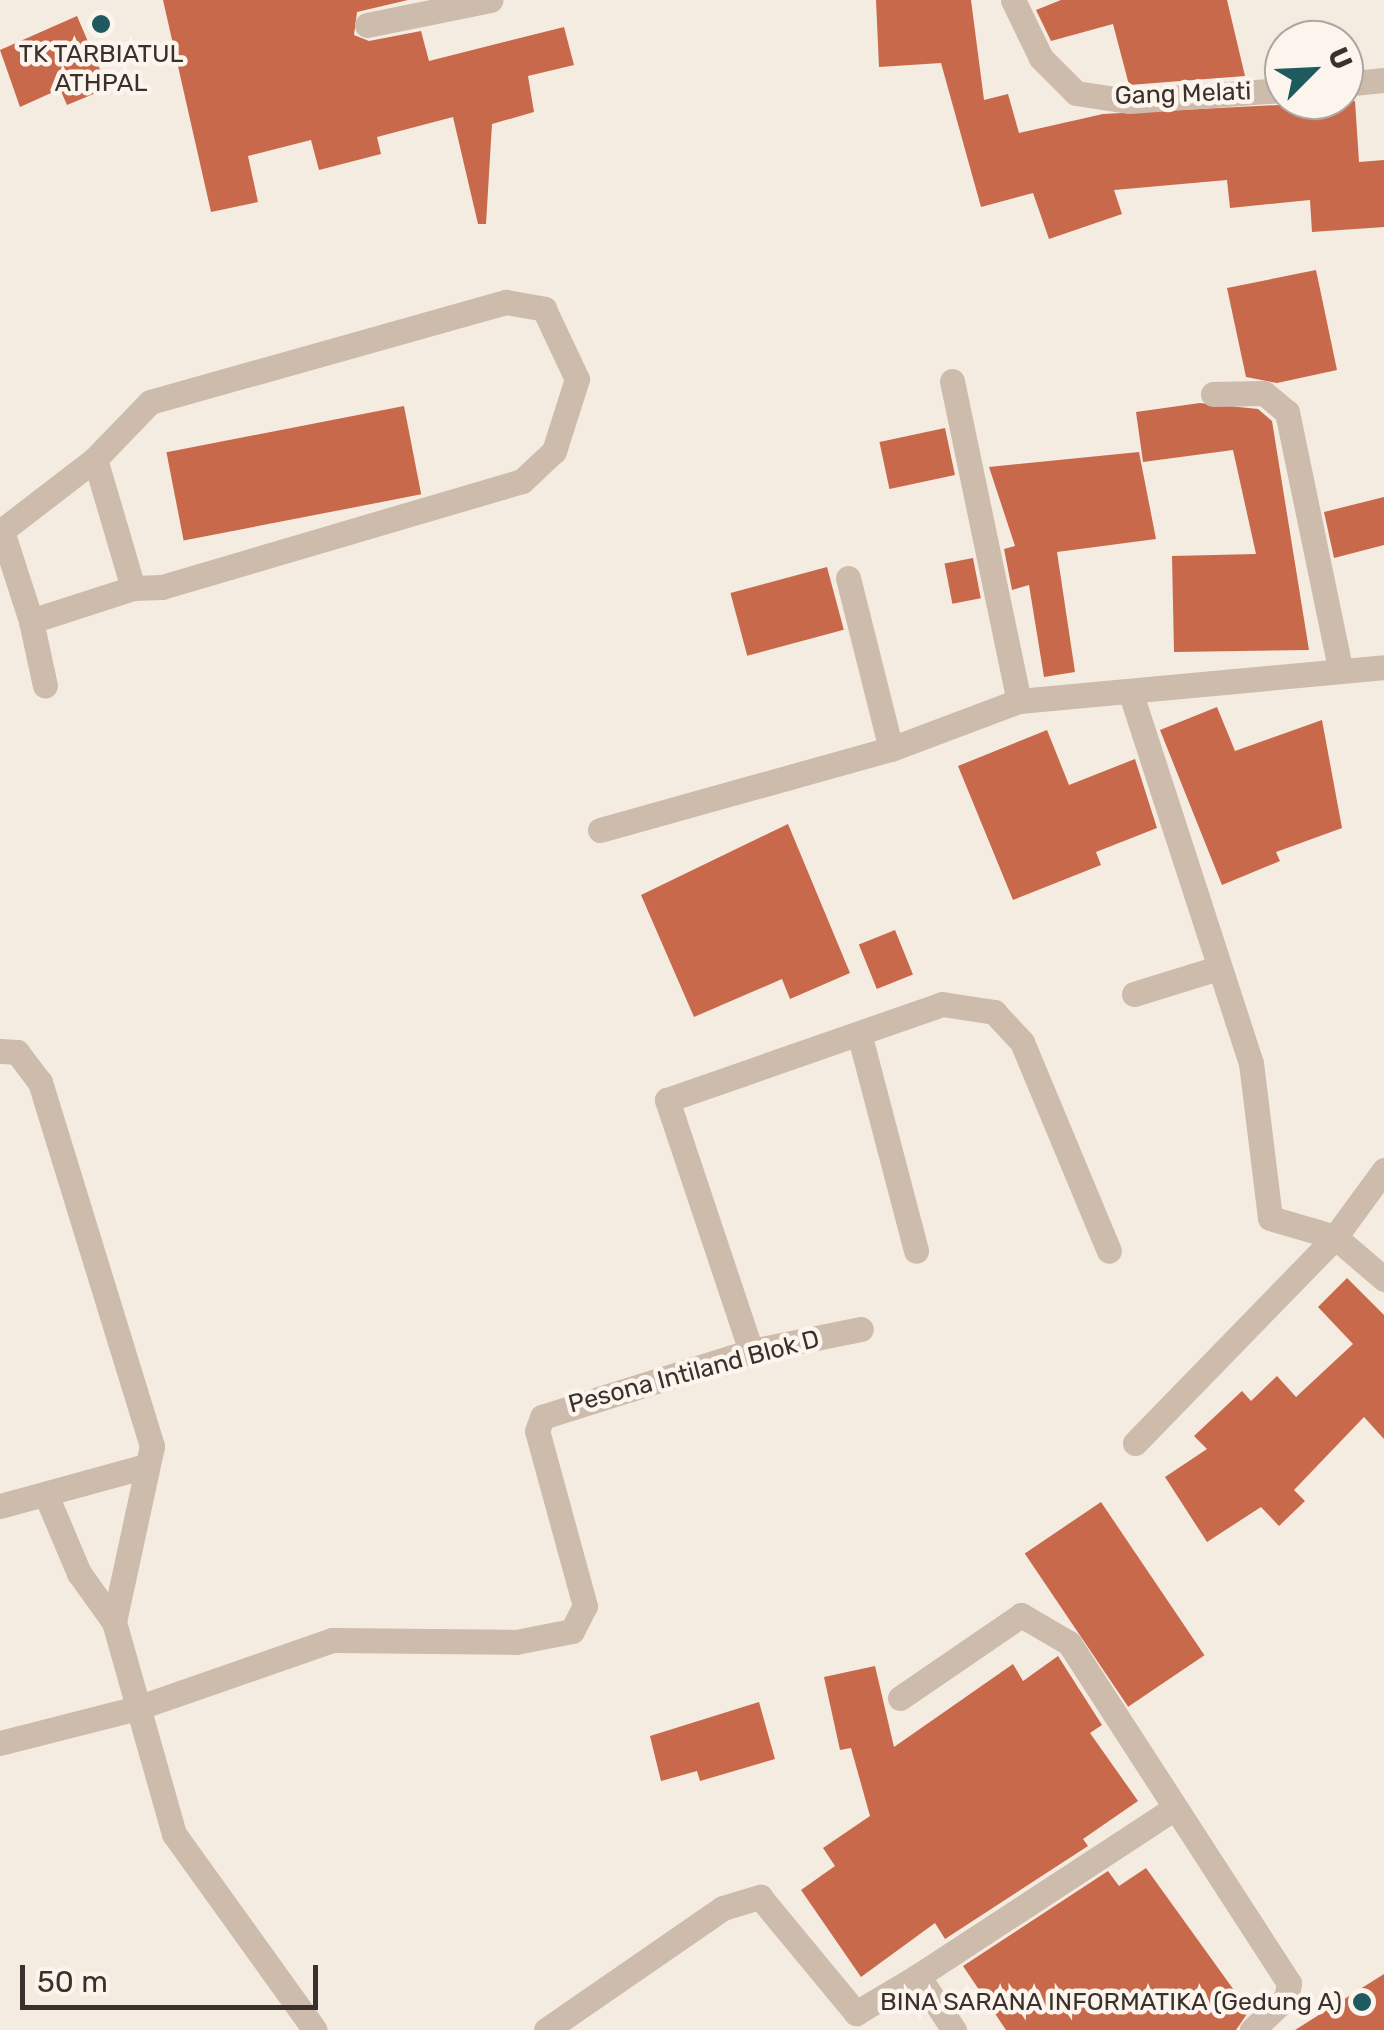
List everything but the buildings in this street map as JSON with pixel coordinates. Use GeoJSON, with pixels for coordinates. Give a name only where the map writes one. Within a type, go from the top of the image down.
{"type":"FeatureCollection","features":[{"type":"Feature","properties":{"kind":"street"},"geometry":{"type":"LineString","coordinates":[[367,25],[490,0]]}},
{"type":"Feature","properties":{"kind":"street","name":"Gang Melati"},"geometry":{"type":"LineString","coordinates":[[1013,0],[1041,58],[1076,93],[1130,101],[1264,91]]}},
{"type":"Feature","properties":{"kind":"street"},"geometry":{"type":"LineString","coordinates":[[31,621],[133,588],[195,579],[522,482],[554,451],[577,378],[544,308],[506,302],[150,402],[95,459],[1,531],[31,621],[45,686]]}},
{"type":"Feature","properties":{"kind":"street"},"geometry":{"type":"LineString","coordinates":[[952,381],[1019,700]]}},
{"type":"Feature","properties":{"kind":"street"},"geometry":{"type":"LineString","coordinates":[[1214,394],[1264,394],[1287,412],[1340,668]]}},
{"type":"Feature","properties":{"kind":"street"},"geometry":{"type":"LineString","coordinates":[[95,459],[133,588]]}},
{"type":"Feature","properties":{"kind":"street"},"geometry":{"type":"LineString","coordinates":[[848,578],[891,749]]}},
{"type":"Feature","properties":{"kind":"street"},"geometry":{"type":"LineString","coordinates":[[600,830],[891,749],[1019,700],[1132,694],[1340,668],[1384,667]]}},
{"type":"Feature","properties":{"kind":"street"},"geometry":{"type":"LineString","coordinates":[[1132,694],[1184,834],[1218,968],[1251,1062],[1270,1218],[1336,1237],[1384,1279]]}},
{"type":"Feature","properties":{"kind":"street"},"geometry":{"type":"LineString","coordinates":[[1134,994],[1218,968]]}},
{"type":"Feature","properties":{"kind":"street"},"geometry":{"type":"LineString","coordinates":[[751,1352],[667,1100],[860,1037],[942,1004],[994,1012],[1022,1042],[1109,1251]]}},
{"type":"Feature","properties":{"kind":"street"},"geometry":{"type":"LineString","coordinates":[[860,1037],[916,1251]]}},
{"type":"Feature","properties":{"kind":"street"},"geometry":{"type":"LineString","coordinates":[[0,1050],[17,1052],[40,1082],[135,1376],[152,1446],[114,1622]]}},
{"type":"Feature","properties":{"kind":"street"},"geometry":{"type":"LineString","coordinates":[[1135,1443],[1336,1237],[1384,1170]]}},
{"type":"Feature","properties":{"kind":"street","name":"Pesona Intiland Blok D"},"geometry":{"type":"LineString","coordinates":[[137,1708],[332,1640],[516,1642],[572,1630],[585,1606],[538,1431],[542,1417],[751,1352],[860,1329]]}},
{"type":"Feature","properties":{"kind":"street"},"geometry":{"type":"LineString","coordinates":[[0,1506],[146,1466]]}},
{"type":"Feature","properties":{"kind":"street"},"geometry":{"type":"LineString","coordinates":[[46,1495],[78,1573],[114,1622],[174,1834],[315,2030]]}},
{"type":"Feature","properties":{"kind":"street"},"geometry":{"type":"LineString","coordinates":[[900,1698],[1021,1616],[1046,1622],[1289,1982],[1286,1998],[1252,2030]]}},
{"type":"Feature","properties":{"kind":"street"},"geometry":{"type":"LineString","coordinates":[[0,1743],[137,1708]]}},
{"type":"Feature","properties":{"kind":"street"},"geometry":{"type":"LineString","coordinates":[[546,2030],[722,1908],[760,1897],[861,2022],[918,1976],[1175,1808]]}},
{"type":"Feature","properties":{"kind":"street"},"geometry":{"type":"LineString","coordinates":[[918,1976],[954,2030]]}},
{"type":"Feature","properties":{"kind":"place","name":"TK TARBIATUL ATHPAL"},"geometry":{"type":"Point","coordinates":[101,24]}},
{"type":"Feature","properties":{"kind":"place","name":"BINA SARANA INFORMATIKA (Gedung A)"},"geometry":{"type":"Point","coordinates":[1362,2002]}}]}
